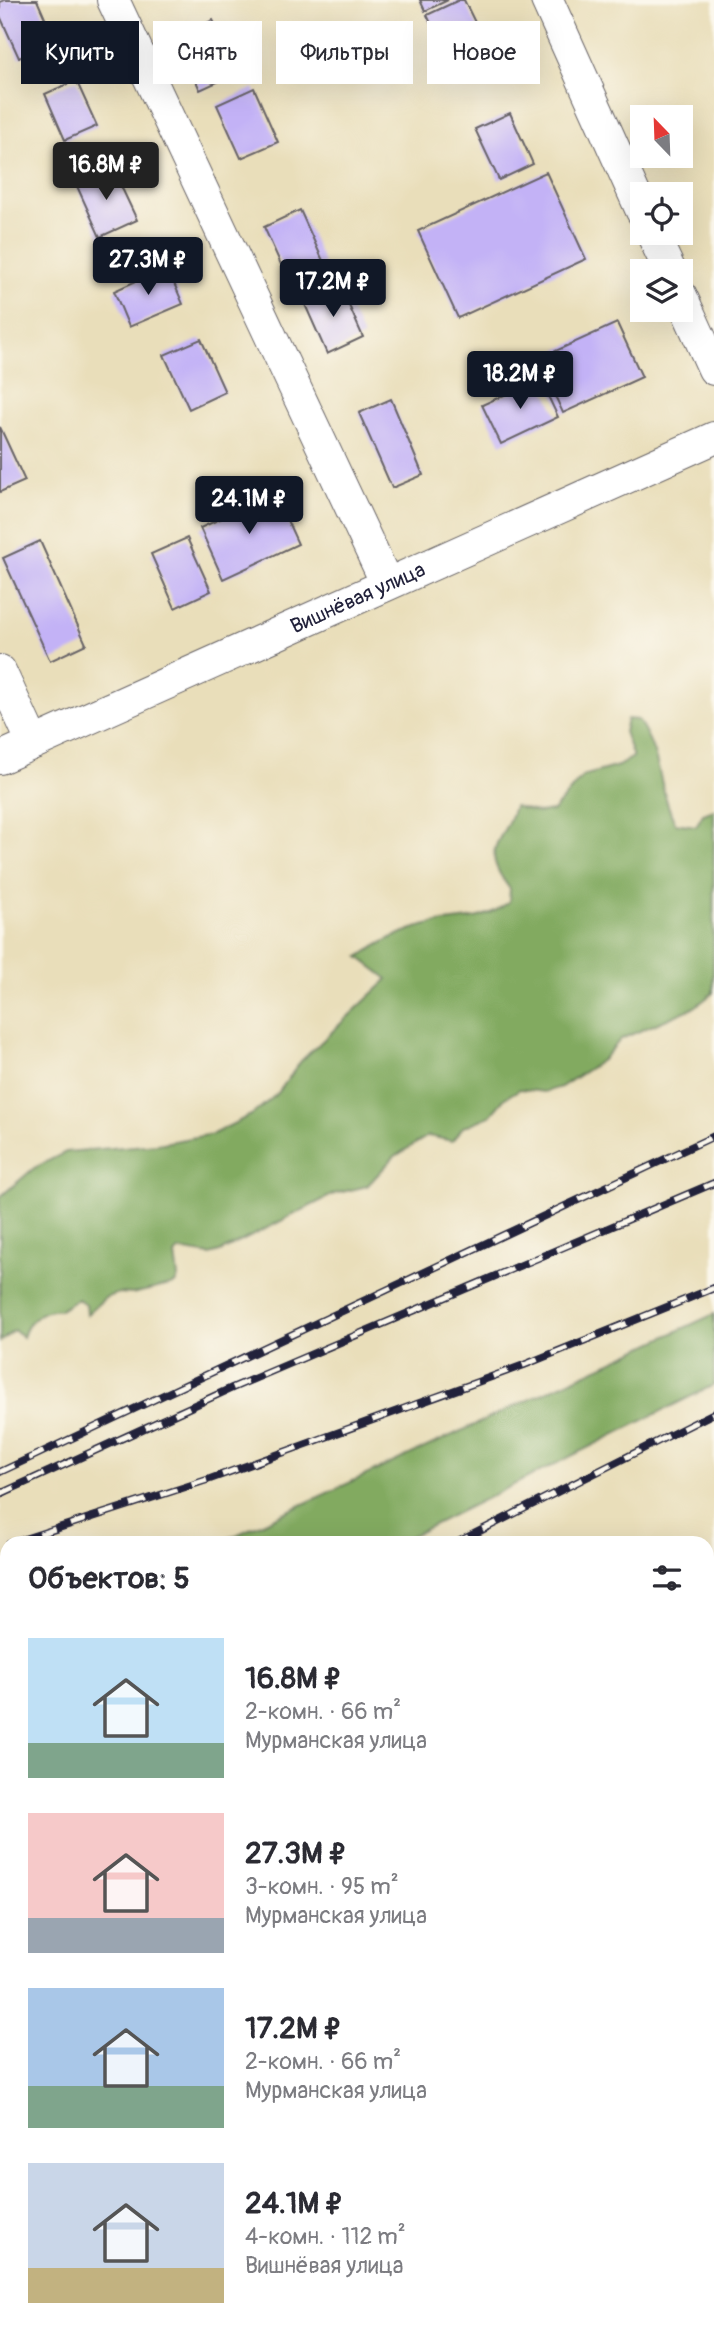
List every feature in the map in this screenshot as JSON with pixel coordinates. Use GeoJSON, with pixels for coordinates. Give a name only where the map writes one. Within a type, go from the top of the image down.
{"type":"FeatureCollection","features":[{"type":"Feature","properties":{"kind":"street"},"geometry":{"type":"LineString","coordinates":[[113,0],[387,584]]}},
{"type":"Feature","properties":{"kind":"street"},"geometry":{"type":"LineString","coordinates":[[547,0],[630,184]]}},
{"type":"Feature","properties":{"kind":"street"},"geometry":{"type":"LineString","coordinates":[[693,322],[714,369]]}},
{"type":"Feature","properties":{"kind":"street","name":"Вишнёвая улица"},"geometry":{"type":"LineString","coordinates":[[0,758],[714,438]]}},
{"type":"Feature","properties":{"kind":"street"},"geometry":{"type":"LineString","coordinates":[[0,671],[33,743]]}},
{"type":"Feature","properties":{"kind":"green space"},"geometry":{"type":"Polygon","coordinates":[[[627,719],[638,720],[652,746],[675,823],[696,826],[703,814],[714,810],[713,993],[695,1007],[621,1039],[602,1060],[561,1087],[544,1092],[520,1089],[505,1098],[490,1116],[463,1127],[452,1141],[428,1136],[394,1157],[367,1186],[334,1194],[220,1252],[210,1255],[179,1250],[175,1255],[178,1277],[175,1284],[132,1294],[119,1293],[105,1298],[87,1314],[86,1305],[78,1299],[60,1310],[47,1311],[37,1316],[28,1325],[23,1337],[14,1330],[0,1342],[0,1197],[34,1168],[66,1152],[157,1144],[213,1134],[253,1114],[278,1093],[301,1061],[388,979],[359,957],[409,930],[479,917],[509,902],[510,889],[500,875],[494,854],[514,806],[538,813],[553,811],[583,776],[618,766],[633,757],[624,732],[627,719]]]}},
{"type":"Feature","properties":{"kind":"green space"},"geometry":{"type":"Polygon","coordinates":[[[714,1314],[714,1385],[411,1536],[234,1536],[714,1314]]]}},
{"type":"Feature","properties":{"kind":"building"},"geometry":{"type":"Polygon","coordinates":[[[37,0],[46,21],[21,21],[19,58],[0,16],[0,2],[37,0]]]}},
{"type":"Feature","properties":{"kind":"building"},"geometry":{"type":"Polygon","coordinates":[[[420,0],[448,0],[425,11],[420,0]]]}},
{"type":"Feature","properties":{"kind":"building"},"geometry":{"type":"Polygon","coordinates":[[[464,0],[474,21],[430,21],[427,15],[464,0]]]}},
{"type":"Feature","properties":{"kind":"building"},"geometry":{"type":"Polygon","coordinates":[[[67,84],[78,84],[97,126],[65,140],[45,94],[67,84]]]}},
{"type":"Feature","properties":{"kind":"building"},"geometry":{"type":"Polygon","coordinates":[[[197,84],[213,84],[200,90],[197,84]]]}},
{"type":"Feature","properties":{"kind":"building"},"geometry":{"type":"Polygon","coordinates":[[[254,88],[278,142],[241,158],[217,105],[254,88]]]}},
{"type":"Feature","properties":{"kind":"building"},"geometry":{"type":"Polygon","coordinates":[[[510,113],[533,164],[499,180],[475,129],[510,113]]]}},
{"type":"Feature","properties":{"kind":"building"},"geometry":{"type":"Polygon","coordinates":[[[112,167],[137,220],[100,237],[76,184],[112,167]]]}},
{"type":"Feature","properties":{"kind":"building"},"geometry":{"type":"Polygon","coordinates":[[[546,172],[586,259],[458,318],[418,231],[546,172]]]}},
{"type":"Feature","properties":{"kind":"building"},"geometry":{"type":"Polygon","coordinates":[[[300,210],[324,263],[288,280],[264,227],[300,210]]]}},
{"type":"Feature","properties":{"kind":"building"},"geometry":{"type":"Polygon","coordinates":[[[167,267],[183,304],[129,327],[114,291],[167,267]]]}},
{"type":"Feature","properties":{"kind":"building"},"geometry":{"type":"Polygon","coordinates":[[[339,283],[363,337],[327,354],[303,300],[339,283]]]}},
{"type":"Feature","properties":{"kind":"building"},"geometry":{"type":"Polygon","coordinates":[[[617,323],[642,377],[563,413],[538,359],[617,323]]]}},
{"type":"Feature","properties":{"kind":"building"},"geometry":{"type":"Polygon","coordinates":[[[201,339],[225,392],[189,409],[164,355],[201,339]]]}},
{"type":"Feature","properties":{"kind":"building"},"geometry":{"type":"Polygon","coordinates":[[[540,379],[558,417],[501,444],[482,405],[540,379]]]}},
{"type":"Feature","properties":{"kind":"building"},"geometry":{"type":"Polygon","coordinates":[[[391,399],[423,475],[392,488],[359,413],[391,399]]]}},
{"type":"Feature","properties":{"kind":"building"},"geometry":{"type":"Polygon","coordinates":[[[0,427],[25,481],[0,492],[0,427]]]}},
{"type":"Feature","properties":{"kind":"building"},"geometry":{"type":"Polygon","coordinates":[[[275,494],[298,544],[223,579],[200,528],[275,494]]]}},
{"type":"Feature","properties":{"kind":"building"},"geometry":{"type":"Polygon","coordinates":[[[187,538],[211,591],[175,608],[151,554],[187,538]]]}},
{"type":"Feature","properties":{"kind":"building"},"geometry":{"type":"Polygon","coordinates":[[[40,541],[86,644],[50,661],[3,558],[40,541]]]}},
{"type":"Feature","properties":{"kind":"railway"},"geometry":{"type":"LineString","coordinates":[[0,1472],[714,1136]]}},
{"type":"Feature","properties":{"kind":"railway"},"geometry":{"type":"LineString","coordinates":[[0,1494],[232,1388],[714,1183]]}},
{"type":"Feature","properties":{"kind":"railway"},"geometry":{"type":"LineString","coordinates":[[34,1536],[210,1479],[524,1365],[714,1288]]}},
{"type":"Feature","properties":{"kind":"railway"},"geometry":{"type":"LineString","coordinates":[[470,1536],[714,1413]]}}]}
